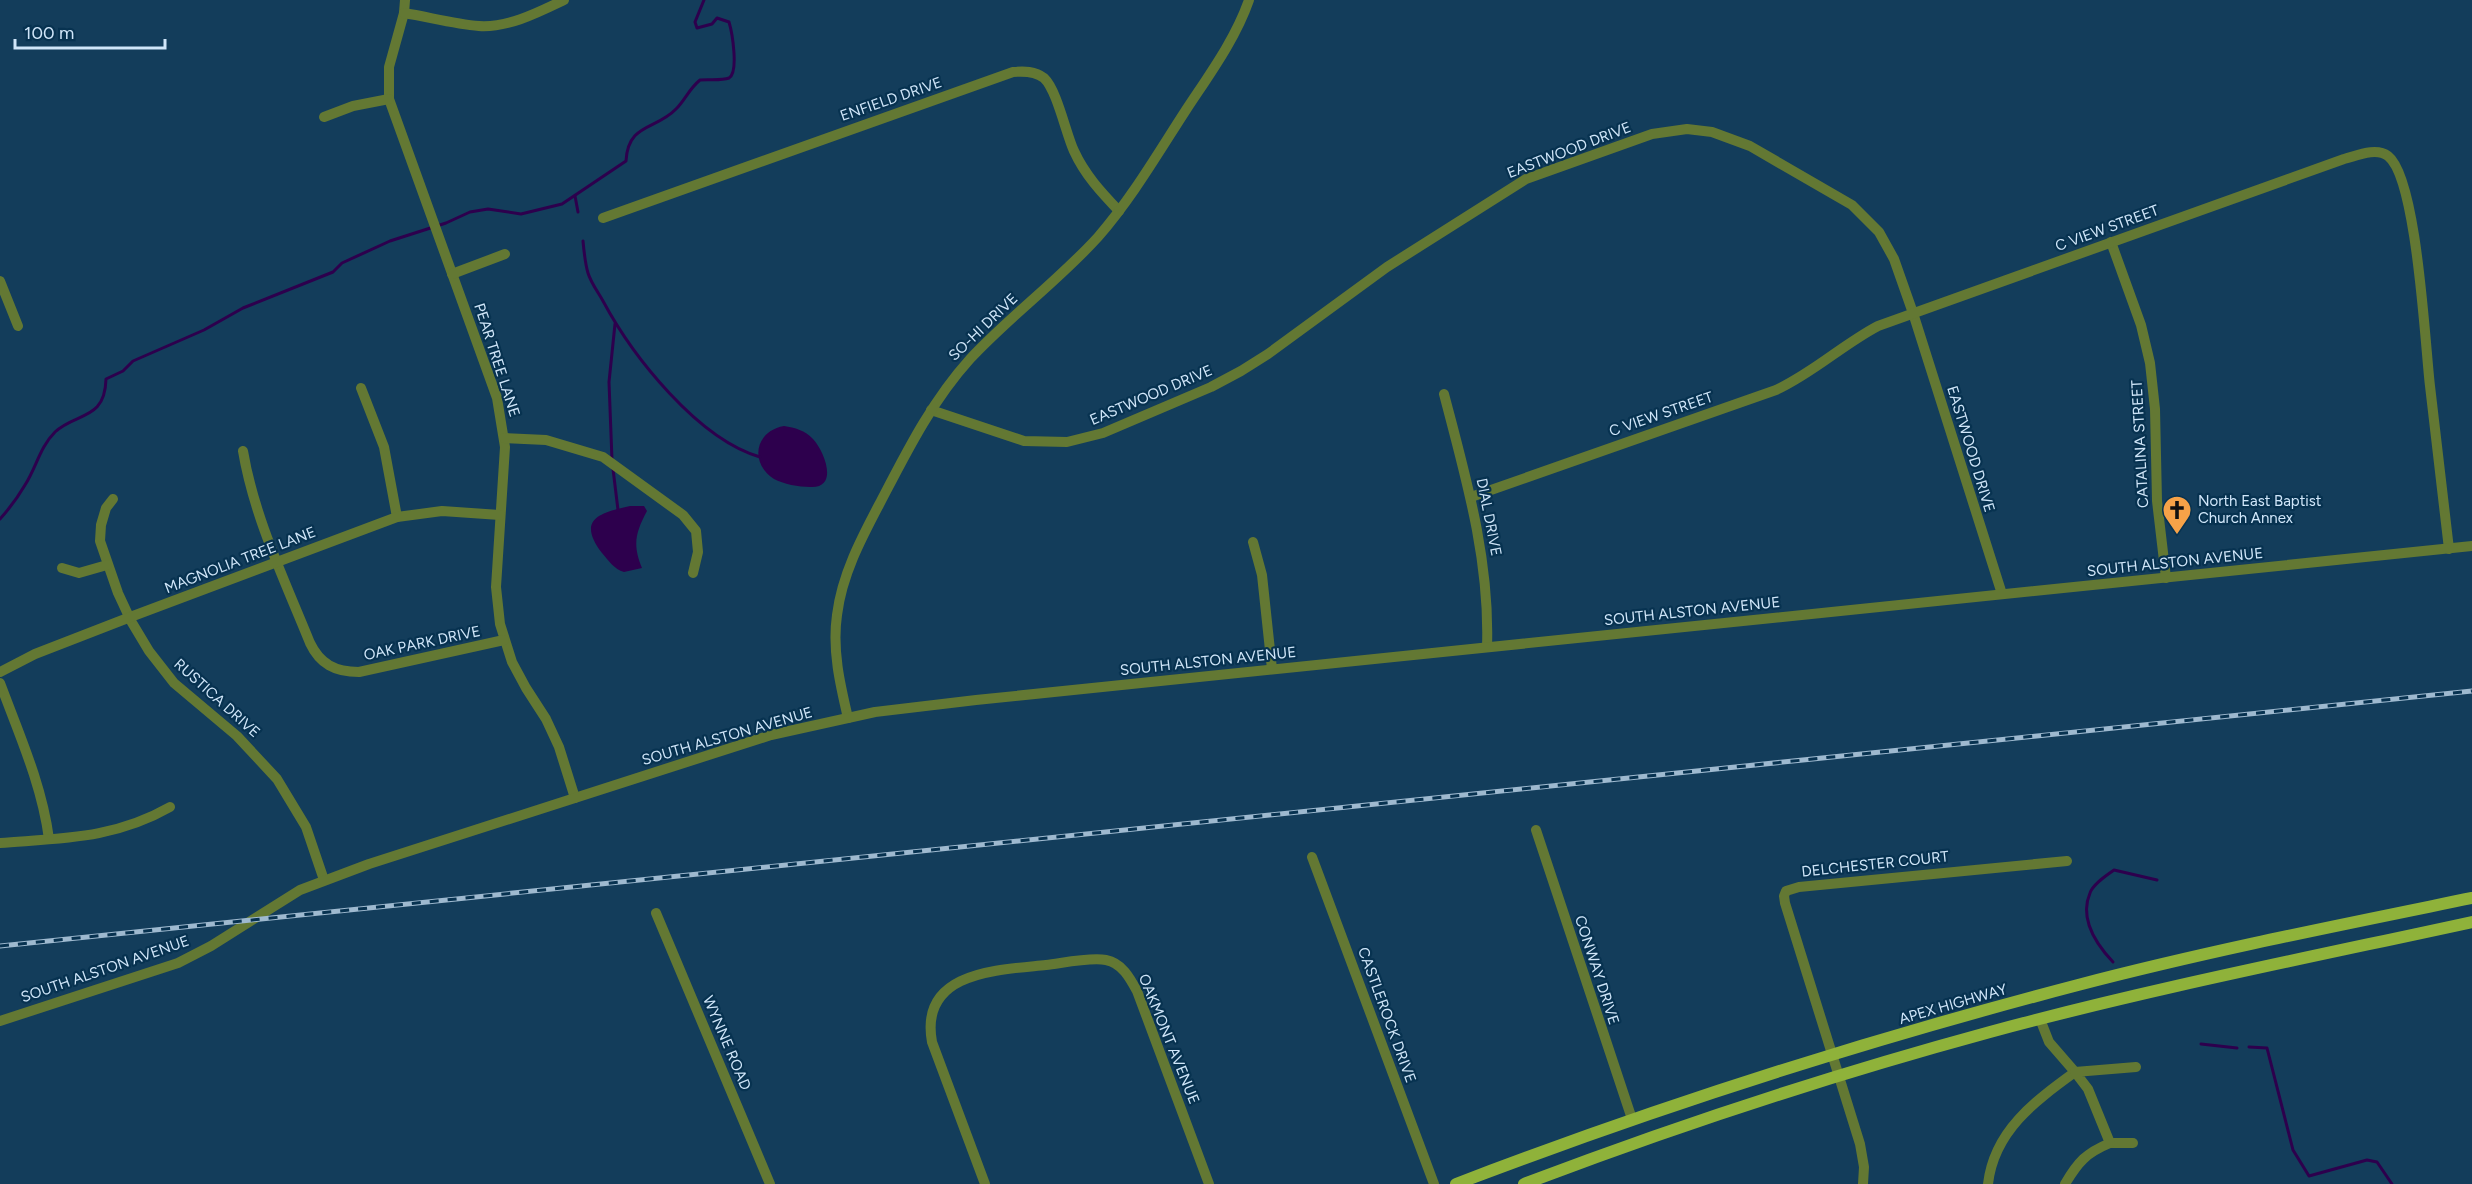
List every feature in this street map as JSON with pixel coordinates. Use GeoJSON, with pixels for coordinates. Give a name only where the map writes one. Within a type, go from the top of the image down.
{"type":"FeatureCollection","features":[{"type":"Feature","properties":{"kind":"main road","name":"APEX HIGHWAY"},"geometry":{"type":"LineString","coordinates":[[1456,1184],[1632,1119],[1785,1068],[1983,1010],[2268,940],[2472,898]]}},
{"type":"Feature","properties":{"kind":"main road"},"geometry":{"type":"LineString","coordinates":[[1524,1184],[1688,1125],[1840,1076],[2040,1019],[2262,966],[2472,922]]}},
{"type":"Feature","properties":{"kind":"street","name":"PEAR TREE LANE"},"geometry":{"type":"LineString","coordinates":[[405,0],[404,13],[389,67],[389,99],[497,398],[504,438],[496,587],[500,624],[504,640],[521,679],[546,719],[559,747],[575,798]]}},
{"type":"Feature","properties":{"kind":"street"},"geometry":{"type":"LineString","coordinates":[[404,13],[480,26],[504,24],[564,0]]}},
{"type":"Feature","properties":{"kind":"street","name":"SO-HI DRIVE"},"geometry":{"type":"LineString","coordinates":[[848,718],[836,658],[837,615],[841,592],[854,554],[916,434],[955,376],[1071,265],[1133,193],[1226,48],[1242,19],[1249,0]]}},
{"type":"Feature","properties":{"kind":"street","name":"ENFIELD DRIVE"},"geometry":{"type":"LineString","coordinates":[[603,218],[1013,72],[1024,71],[1034,72],[1048,82],[1066,134],[1082,167],[1097,188],[1119,211]]}},
{"type":"Feature","properties":{"kind":"street"},"geometry":{"type":"LineString","coordinates":[[324,117],[353,106],[389,99]]}},
{"type":"Feature","properties":{"kind":"street","name":"EASTWOOD DRIVE"},"geometry":{"type":"LineString","coordinates":[[931,410],[1024,441],[1067,442],[1102,434],[1211,387],[1250,365],[1387,267],[1512,186],[1613,147],[1668,130],[1712,132],[1737,141],[1852,204],[1870,221],[1882,237],[1894,259],[1913,313],[2002,594]]}},
{"type":"Feature","properties":{"kind":"street","name":"C VIEW STREET"},"geometry":{"type":"LineString","coordinates":[[1471,497],[1776,390],[1804,375],[1862,334],[1878,326],[2344,159],[2369,152],[2381,152],[2396,165],[2403,185],[2415,246],[2449,549]]}},
{"type":"Feature","properties":{"kind":"street","name":"CATALINA STREET"},"geometry":{"type":"LineString","coordinates":[[2111,242],[2140,325],[2150,363],[2155,409],[2157,501],[2166,578]]}},
{"type":"Feature","properties":{"kind":"street"},"geometry":{"type":"LineString","coordinates":[[452,274],[505,254]]}},
{"type":"Feature","properties":{"kind":"street"},"geometry":{"type":"LineString","coordinates":[[0,283],[18,326]]}},
{"type":"Feature","properties":{"kind":"street"},"geometry":{"type":"LineString","coordinates":[[361,388],[384,447],[397,517]]}},
{"type":"Feature","properties":{"kind":"street","name":"DIAL DRIVE"},"geometry":{"type":"LineString","coordinates":[[1444,394],[1471,497],[1484,572],[1487,647]]}},
{"type":"Feature","properties":{"kind":"street"},"geometry":{"type":"LineString","coordinates":[[504,438],[546,440],[603,457],[683,515],[696,531],[698,552],[693,573]]}},
{"type":"Feature","properties":{"kind":"street","name":"OAK PARK DRIVE"},"geometry":{"type":"LineString","coordinates":[[243,451],[248,483],[316,656],[335,669],[359,672],[504,640]]}},
{"type":"Feature","properties":{"kind":"street","name":"RUSTICA DRIVE"},"geometry":{"type":"LineString","coordinates":[[113,499],[106,508],[100,533],[107,565],[129,618],[149,651],[174,683],[237,736],[277,779],[306,827],[324,880]]}},
{"type":"Feature","properties":{"kind":"street","name":"MAGNOLIA TREE LANE"},"geometry":{"type":"LineString","coordinates":[[0,672],[35,654],[397,517],[442,511],[500,515]]}},
{"type":"Feature","properties":{"kind":"street"},"geometry":{"type":"LineString","coordinates":[[1253,542],[1262,574],[1272,669]]}},
{"type":"Feature","properties":{"kind":"street","name":"SOUTH ALSTON AVENUE"},"geometry":{"type":"LineString","coordinates":[[0,1021],[178,963],[211,946],[300,890],[324,880],[771,735],[848,718],[918,706],[2472,546]]}},
{"type":"Feature","properties":{"kind":"street"},"geometry":{"type":"LineString","coordinates":[[62,568],[79,573],[107,565]]}},
{"type":"Feature","properties":{"kind":"street"},"geometry":{"type":"LineString","coordinates":[[0,682],[36,781],[49,839]]}},
{"type":"Feature","properties":{"kind":"street"},"geometry":{"type":"LineString","coordinates":[[0,843],[100,834],[132,825],[170,807]]}},
{"type":"Feature","properties":{"kind":"street","name":"CONWAY DRIVE"},"geometry":{"type":"LineString","coordinates":[[1536,830],[1632,1119]]}},
{"type":"Feature","properties":{"kind":"street","name":"CASTLEROCK DRIVE"},"geometry":{"type":"LineString","coordinates":[[1312,857],[1434,1184]]}},
{"type":"Feature","properties":{"kind":"street","name":"DELCHESTER COURT"},"geometry":{"type":"LineString","coordinates":[[1833,1054],[1785,903],[1786,891],[1799,887],[2067,861]]}},
{"type":"Feature","properties":{"kind":"street","name":"WYNNE ROAD"},"geometry":{"type":"LineString","coordinates":[[656,913],[770,1184]]}},
{"type":"Feature","properties":{"kind":"street","name":"OAKMONT AVENUE"},"geometry":{"type":"LineString","coordinates":[[985,1184],[932,1042],[932,1019],[938,1003],[952,985],[978,974],[1105,960],[1124,970],[1137,991],[1209,1184]]}},
{"type":"Feature","properties":{"kind":"street"},"geometry":{"type":"LineString","coordinates":[[2040,1019],[2049,1042],[2088,1089],[2110,1143]]}},
{"type":"Feature","properties":{"kind":"street"},"geometry":{"type":"LineString","coordinates":[[1833,1054],[1860,1144],[1864,1167],[1863,1184]]}},
{"type":"Feature","properties":{"kind":"street"},"geometry":{"type":"LineString","coordinates":[[1988,1184],[1995,1153],[2007,1132],[2025,1110],[2075,1072],[2136,1066]]}},
{"type":"Feature","properties":{"kind":"street"},"geometry":{"type":"LineString","coordinates":[[2065,1184],[2075,1166],[2091,1151],[2110,1143],[2133,1143]]}},
{"type":"Feature","properties":{"kind":"shaded area"},"geometry":{"type":"Polygon","coordinates":[[[784,426],[803,431],[818,445],[827,469],[827,476],[819,486],[791,485],[782,482],[774,479],[761,465],[759,448],[762,441],[774,429],[784,426]]]}},
{"type":"Feature","properties":{"kind":"shaded area"},"geometry":{"type":"Polygon","coordinates":[[[630,506],[644,506],[647,511],[640,525],[636,545],[642,568],[624,572],[614,567],[602,553],[591,533],[591,525],[600,515],[630,506]]]}},
{"type":"Feature","properties":{"kind":"waterway"},"geometry":{"type":"LineString","coordinates":[[0,519],[29,478],[42,451],[55,432],[95,409],[101,402],[106,379],[123,371],[133,361],[204,330],[243,308],[333,272],[342,263],[390,241],[446,223],[470,212],[488,209],[521,214],[562,204],[626,161],[628,149],[637,133],[668,116],[700,80],[726,79],[732,74],[734,52],[729,22],[717,18],[712,24],[697,28],[695,22],[704,0]]}},
{"type":"Feature","properties":{"kind":"waterway"},"geometry":{"type":"LineString","coordinates":[[575,196],[578,212]]}},
{"type":"Feature","properties":{"kind":"waterway"},"geometry":{"type":"LineString","coordinates":[[583,241],[586,265],[591,280],[631,346],[650,370],[691,414],[714,433],[760,457]]}},
{"type":"Feature","properties":{"kind":"waterway"},"geometry":{"type":"LineString","coordinates":[[612,460],[609,382],[615,324]]}},
{"type":"Feature","properties":{"kind":"waterway"},"geometry":{"type":"LineString","coordinates":[[613,469],[618,510]]}},
{"type":"Feature","properties":{"kind":"waterway"},"geometry":{"type":"LineString","coordinates":[[2113,962],[2095,939],[2088,922],[2087,903],[2094,886],[2114,870],[2157,880]]}},
{"type":"Feature","properties":{"kind":"waterway"},"geometry":{"type":"LineString","coordinates":[[2201,1044],[2237,1048]]}},
{"type":"Feature","properties":{"kind":"waterway"},"geometry":{"type":"LineString","coordinates":[[2249,1047],[2267,1048],[2293,1150],[2309,1176],[2367,1160],[2377,1162],[2392,1184]]}},
{"type":"Feature","properties":{"kind":"railway"},"geometry":{"type":"LineString","coordinates":[[0,946],[2472,691]]}},
{"type":"Feature","properties":{"kind":"place","name":"North East Baptist Church Annex"},"geometry":{"type":"Point","coordinates":[2177,536]}}]}
